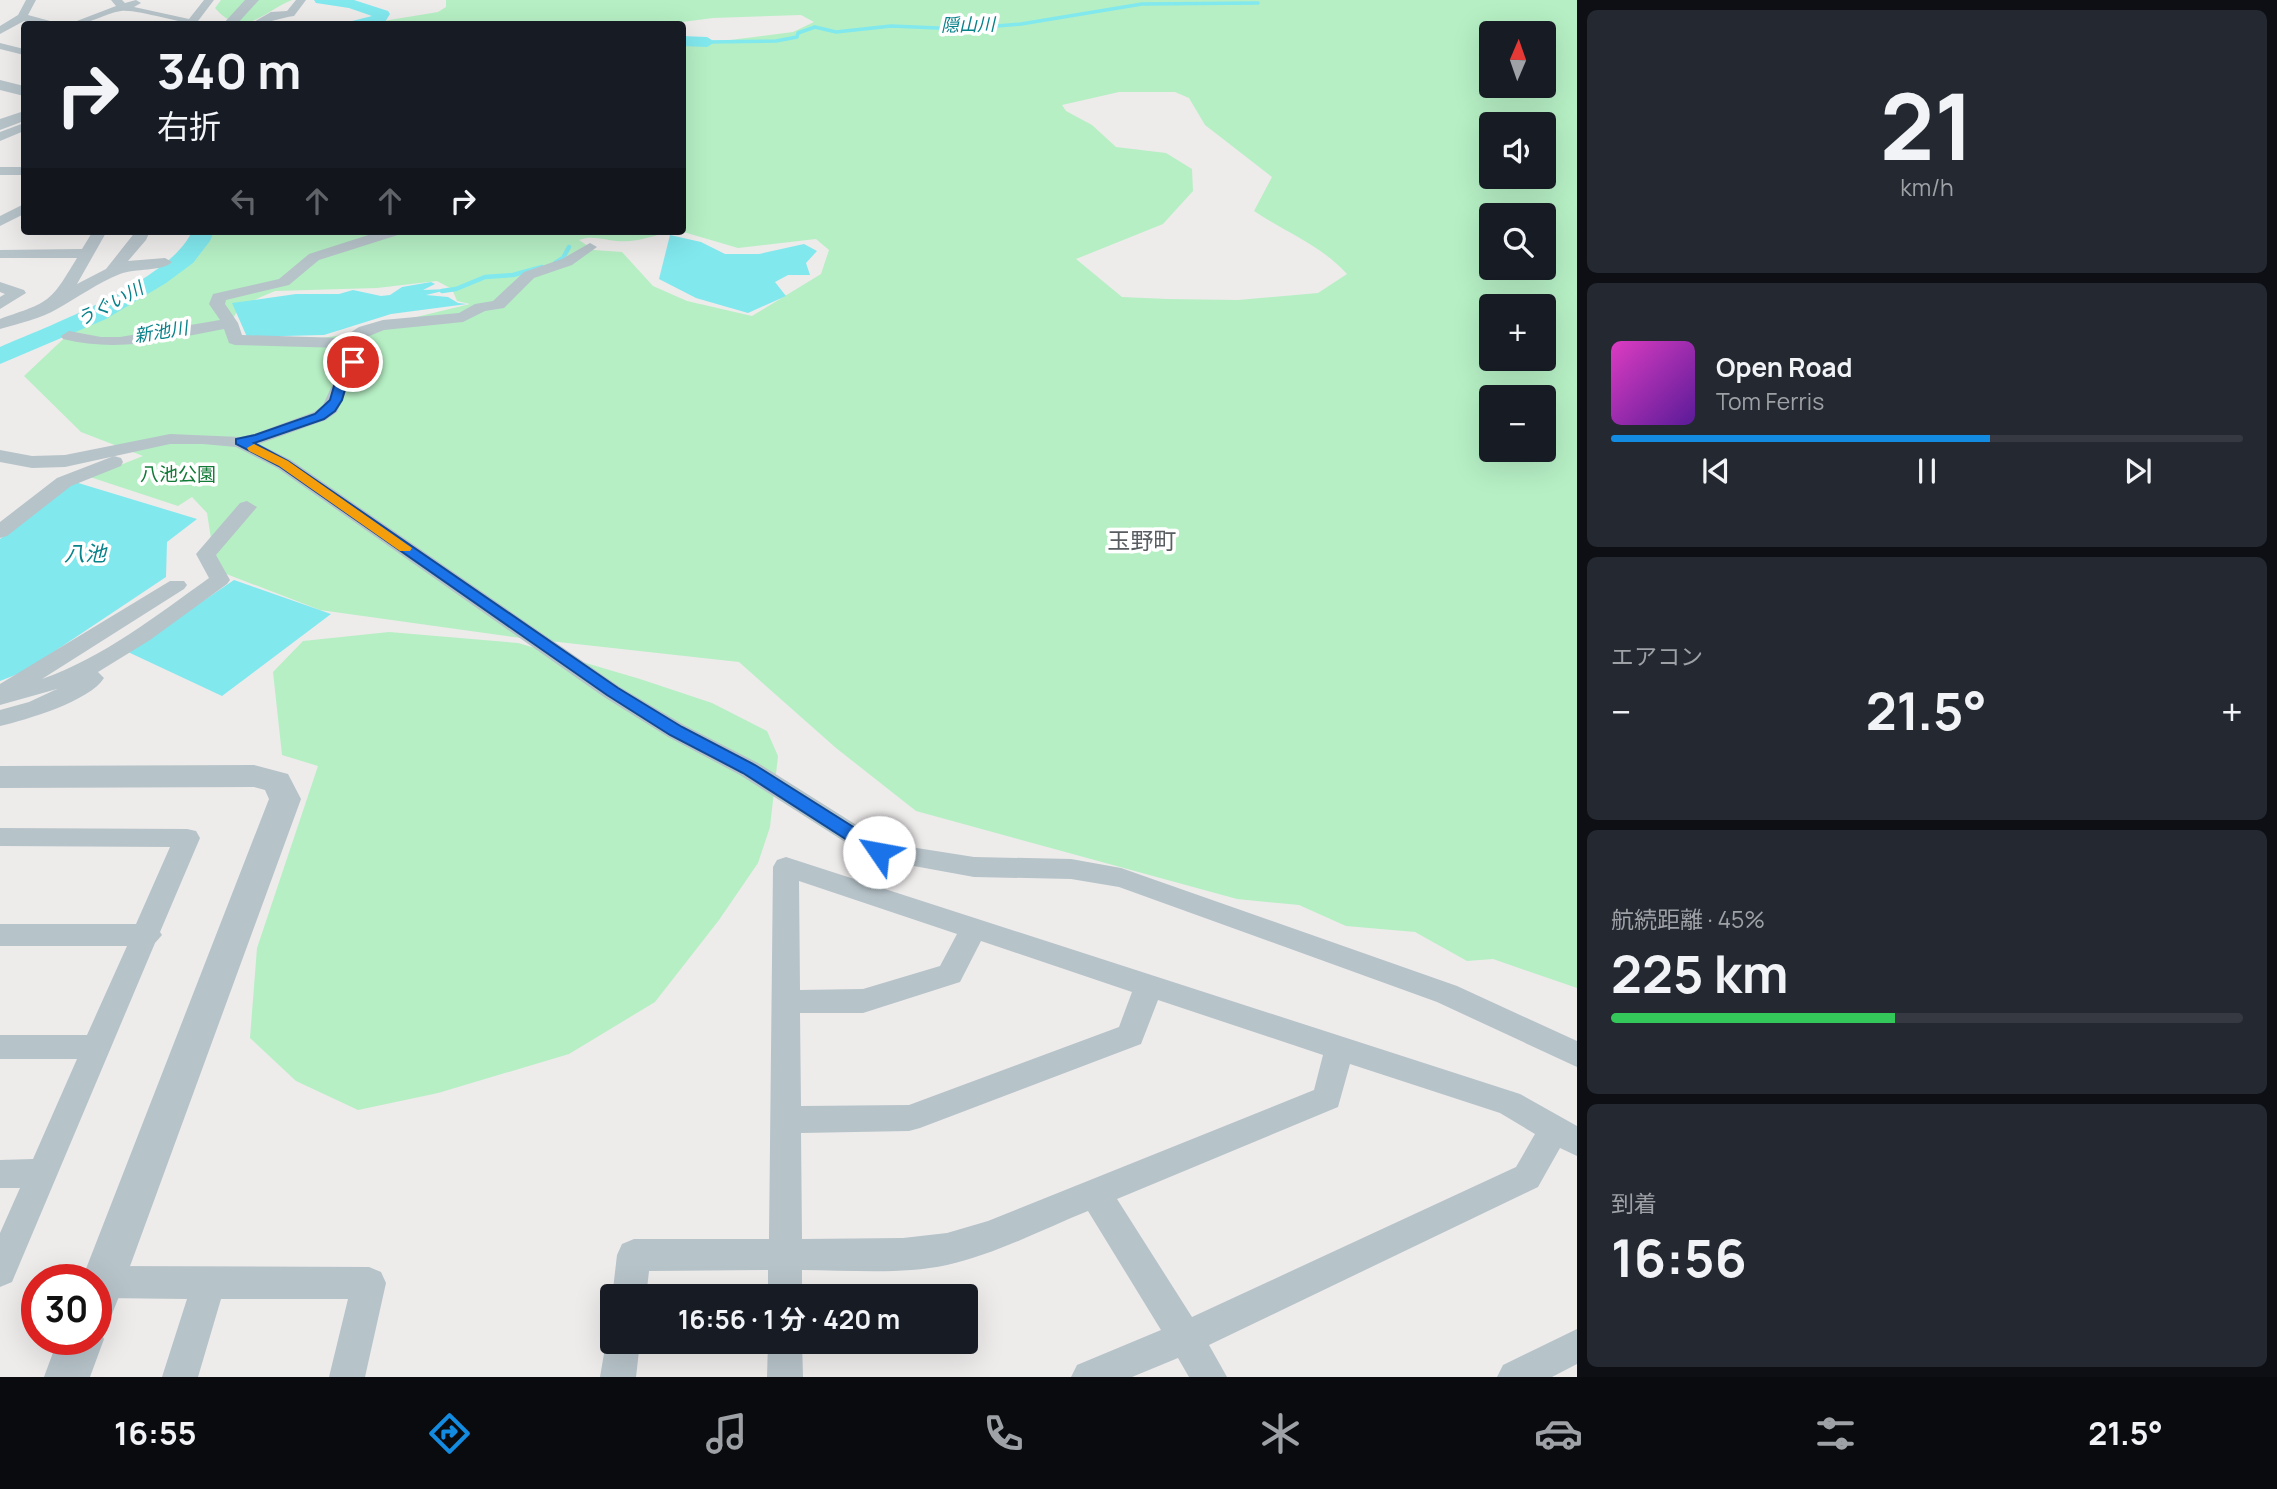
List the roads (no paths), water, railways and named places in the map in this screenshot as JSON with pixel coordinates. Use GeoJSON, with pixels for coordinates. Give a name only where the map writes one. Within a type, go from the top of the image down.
{"type":"FeatureCollection","features":[{"type":"Feature","properties":{"kind":"street"},"geometry":{"type":"LineString","coordinates":[[0,31],[22,17],[32,0]]}},
{"type":"Feature","properties":{"kind":"street"},"geometry":{"type":"LineString","coordinates":[[81,21],[120,4],[146,0]]}},
{"type":"Feature","properties":{"kind":"street"},"geometry":{"type":"LineString","coordinates":[[196,21],[209,0]]}},
{"type":"Feature","properties":{"kind":"street"},"geometry":{"type":"LineString","coordinates":[[233,21],[252,0]]}},
{"type":"Feature","properties":{"kind":"street"},"geometry":{"type":"LineString","coordinates":[[261,21],[275,14],[289,15],[301,0]]}},
{"type":"Feature","properties":{"kind":"street"},"geometry":{"type":"LineString","coordinates":[[120,4],[183,21]]}},
{"type":"Feature","properties":{"kind":"street"},"geometry":{"type":"LineString","coordinates":[[22,17],[41,21]]}},
{"type":"Feature","properties":{"kind":"street"},"geometry":{"type":"LineString","coordinates":[[0,46],[21,51]]}},
{"type":"Feature","properties":{"kind":"street"},"geometry":{"type":"LineString","coordinates":[[0,85],[21,90]]}},
{"type":"Feature","properties":{"kind":"street"},"geometry":{"type":"LineString","coordinates":[[0,125],[21,117]]}},
{"type":"Feature","properties":{"kind":"street"},"geometry":{"type":"LineString","coordinates":[[0,137],[21,128]]}},
{"type":"Feature","properties":{"kind":"street"},"geometry":{"type":"LineString","coordinates":[[0,170],[21,171]]}},
{"type":"Feature","properties":{"kind":"street"},"geometry":{"type":"LineString","coordinates":[[0,222],[21,210]]}},
{"type":"Feature","properties":{"kind":"street"},"geometry":{"type":"LineString","coordinates":[[348,343],[236,340],[230,323],[217,304],[219,298],[284,282],[314,257],[383,235]]}},
{"type":"Feature","properties":{"kind":"street"},"geometry":{"type":"LineString","coordinates":[[0,254],[140,237]]}},
{"type":"Feature","properties":{"kind":"street"},"geometry":{"type":"LineString","coordinates":[[114,271],[113,268],[140,237]]}},
{"type":"Feature","properties":{"kind":"street"},"geometry":{"type":"LineString","coordinates":[[61,298],[94,243]]}},
{"type":"Feature","properties":{"kind":"street"},"geometry":{"type":"LineString","coordinates":[[348,343],[349,339],[365,330],[383,325],[463,317],[481,307],[498,304],[529,275],[567,262],[590,247]]}},
{"type":"Feature","properties":{"kind":"street"},"geometry":{"type":"LineString","coordinates":[[0,324],[51,306],[61,298],[114,271],[135,264],[165,262]]}},
{"type":"Feature","properties":{"kind":"street"},"geometry":{"type":"LineString","coordinates":[[0,271],[16,263]]}},
{"type":"Feature","properties":{"kind":"street"},"geometry":{"type":"LineString","coordinates":[[0,287],[18,293],[0,304]]}},
{"type":"Feature","properties":{"kind":"street"},"geometry":{"type":"LineString","coordinates":[[69,336],[90,341],[120,342],[230,323]]}},
{"type":"Feature","properties":{"kind":"street"},"geometry":{"type":"LineString","coordinates":[[0,456],[32,462],[65,461],[180,439],[240,442],[258,439],[320,416],[331,408],[355,353],[348,343]]}},
{"type":"Feature","properties":{"kind":"street"},"geometry":{"type":"LineString","coordinates":[[0,532],[64,482],[100,466],[180,439]]}},
{"type":"Feature","properties":{"kind":"street"},"geometry":{"type":"LineString","coordinates":[[240,442],[284,464],[612,692],[676,731],[749,769],[879,852],[974,867],[1071,869],[1121,878],[1447,994],[1577,1055]]}},
{"type":"Feature","properties":{"kind":"street"},"geometry":{"type":"LineString","coordinates":[[0,696],[49,685],[112,657],[220,580],[206,554],[247,507]]}},
{"type":"Feature","properties":{"kind":"street"},"geometry":{"type":"LineString","coordinates":[[0,696],[177,585]]}},
{"type":"Feature","properties":{"kind":"street"},"geometry":{"type":"LineString","coordinates":[[0,719],[24,713],[65,696],[119,661],[112,657]]}},
{"type":"Feature","properties":{"kind":"street"},"geometry":{"type":"LineString","coordinates":[[0,777],[254,776],[277,782],[285,799],[109,1264]]}},
{"type":"Feature","properties":{"kind":"street"},"geometry":{"type":"LineString","coordinates":[[0,837],[187,838],[148,935],[0,1271]]}},
{"type":"Feature","properties":{"kind":"street"},"geometry":{"type":"LineString","coordinates":[[785,1284],[786,867],[1509,1103],[1565,1136],[1527,1177],[1185,1338],[1089,1377]]}},
{"type":"Feature","properties":{"kind":"street"},"geometry":{"type":"LineString","coordinates":[[786,1002],[863,1001],[950,974],[974,928]]}},
{"type":"Feature","properties":{"kind":"street"},"geometry":{"type":"LineString","coordinates":[[0,935],[148,935]]}},
{"type":"Feature","properties":{"kind":"street"},"geometry":{"type":"LineString","coordinates":[[786,1120],[909,1118],[1131,1035],[1149,985]]}},
{"type":"Feature","properties":{"kind":"street"},"geometry":{"type":"LineString","coordinates":[[0,1047],[97,1046]]}},
{"type":"Feature","properties":{"kind":"street"},"geometry":{"type":"LineString","coordinates":[[631,1284],[634,1255],[903,1254],[947,1249],[989,1237],[1327,1098],[1339,1047]]}},
{"type":"Feature","properties":{"kind":"street"},"geometry":{"type":"LineString","coordinates":[[0,1174],[42,1173]]}},
{"type":"Feature","properties":{"kind":"street"},"geometry":{"type":"LineString","coordinates":[[1096,1194],[1209,1377]]}},
{"type":"Feature","properties":{"kind":"street"},"geometry":{"type":"LineString","coordinates":[[180,1377],[209,1283]]}},
{"type":"Feature","properties":{"kind":"street"},"geometry":{"type":"LineString","coordinates":[[112,1289],[209,1283],[369,1283],[347,1377]]}},
{"type":"Feature","properties":{"kind":"street"},"geometry":{"type":"LineString","coordinates":[[1515,1377],[1577,1346]]}},
{"type":"Feature","properties":{"kind":"street"},"geometry":{"type":"LineString","coordinates":[[618,1377],[621,1354]]}},
{"type":"Feature","properties":{"kind":"street"},"geometry":{"type":"LineString","coordinates":[[785,1354],[785,1377]]}},
{"type":"Feature","properties":{"kind":"street"},"geometry":{"type":"LineString","coordinates":[[66,1377],[75,1355]]}},
{"type":"Feature","properties":{"kind":"water"},"geometry":{"type":"Polygon","coordinates":[[[670,235],[701,242],[725,254],[759,254],[804,244],[817,251],[806,263],[810,275],[788,275],[775,282],[786,296],[748,313],[696,298],[659,279],[670,235]]]}},
{"type":"Feature","properties":{"kind":"water"},"geometry":{"type":"Polygon","coordinates":[[[431,282],[435,284],[423,290],[451,289],[426,295],[448,297],[458,303],[467,304],[391,314],[324,335],[247,337],[232,303],[296,294],[339,294],[353,290],[381,296],[390,295],[402,287],[431,282]]]}},
{"type":"Feature","properties":{"kind":"water","name":"八池"},"geometry":{"type":"Polygon","coordinates":[[[75,482],[197,519],[167,542],[166,577],[25,671],[0,681],[0,539],[75,482]]]}},
{"type":"Feature","properties":{"kind":"water"},"geometry":{"type":"Polygon","coordinates":[[[234,580],[331,614],[222,696],[128,652],[234,580]]]}},
{"type":"Feature","properties":{"kind":"waterway","name":"うぐい川"},"geometry":{"type":"LineString","coordinates":[[322,0],[351,4],[382,14],[379,19],[371,21]]}},
{"type":"Feature","properties":{"kind":"waterway","name":"隠山川"},"geometry":{"type":"LineString","coordinates":[[707,42],[776,41],[797,37],[798,33],[815,27],[836,32],[891,26],[961,29],[1021,24],[1142,4],[1258,3]]}},
{"type":"Feature","properties":{"kind":"waterway","name":"隠山川"},"geometry":{"type":"LineString","coordinates":[[686,41],[707,42]]}},
{"type":"Feature","properties":{"kind":"waterway","name":"うぐい川"},"geometry":{"type":"LineString","coordinates":[[0,356],[97,314],[158,278],[185,258],[201,235]]}},
{"type":"Feature","properties":{"kind":"waterway"},"geometry":{"type":"LineString","coordinates":[[555,263],[563,258],[569,247]]}},
{"type":"Feature","properties":{"kind":"waterway"},"geometry":{"type":"LineString","coordinates":[[442,291],[456,289],[485,277],[513,275],[542,267]]}},
{"type":"Feature","properties":{"kind":"district","name":"玉野町"},"geometry":{"type":"Point","coordinates":[1142,541]}},
{"type":"Feature","properties":{"kind":"water label","name":"新池川"},"geometry":{"type":"Point","coordinates":[161,332]}},
{"type":"Feature","properties":{"kind":"park label","name":"八池公園"},"geometry":{"type":"Point","coordinates":[178,474]}}]}
